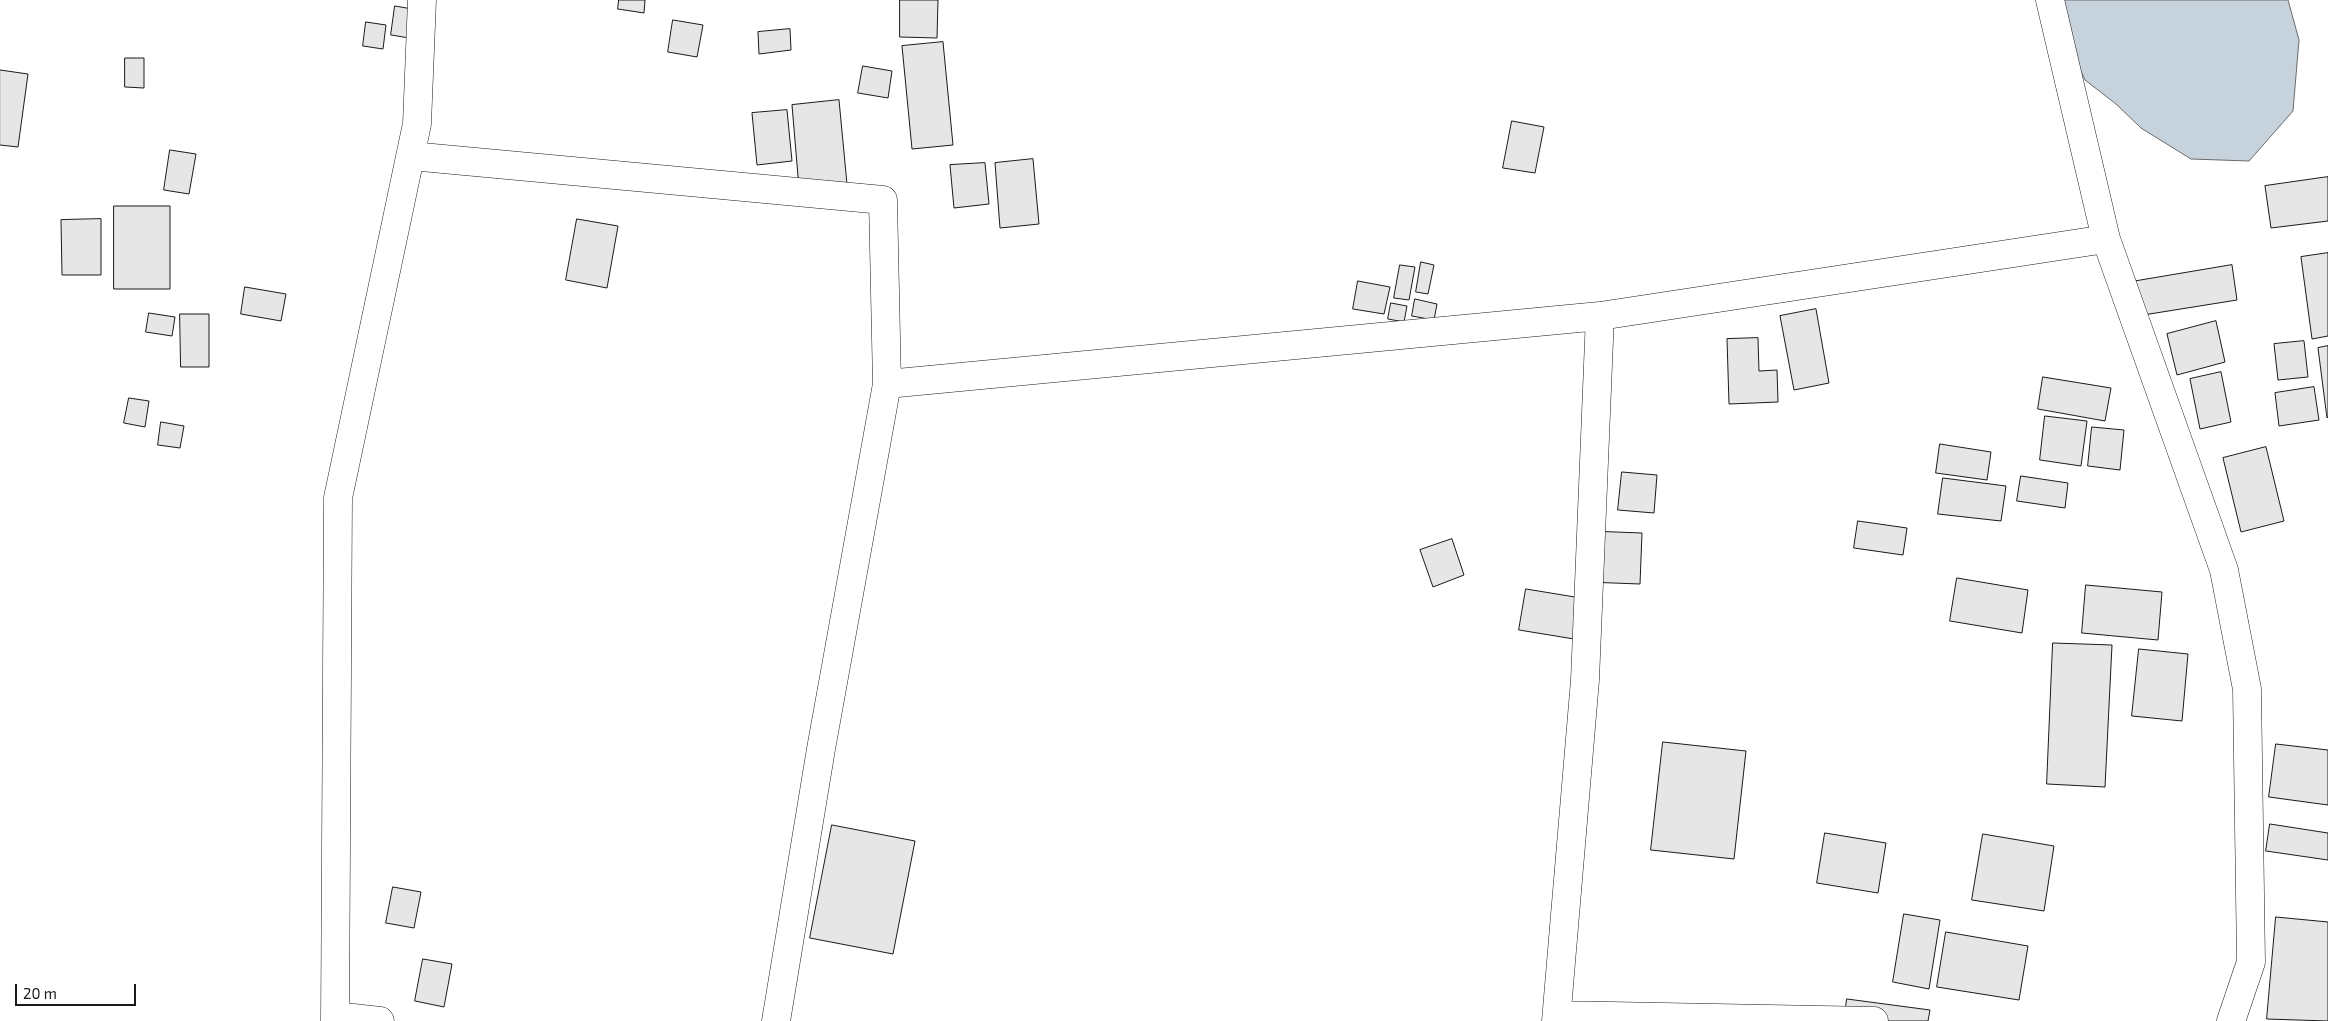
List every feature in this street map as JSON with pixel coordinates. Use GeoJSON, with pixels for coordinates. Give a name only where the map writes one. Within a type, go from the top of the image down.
{"type":"FeatureCollection","features":[{"type":"Feature","properties":{"kind":"street"},"geometry":{"type":"LineString","coordinates":[[380,1021],[335,1019],[338,498],[417,124],[422,0]]}},
{"type":"Feature","properties":{"kind":"street"},"geometry":{"type":"LineString","coordinates":[[2050,0],[2106,239],[2224,570],[2247,689],[2250,962],[2232,1021]]}},
{"type":"Feature","properties":{"kind":"street"},"geometry":{"type":"LineString","coordinates":[[411,156],[883,200],[887,384],[821,748],[776,1021]]}},
{"type":"Feature","properties":{"kind":"street"},"geometry":{"type":"LineString","coordinates":[[887,384],[1600,316],[2106,239]]}},
{"type":"Feature","properties":{"kind":"street"},"geometry":{"type":"LineString","coordinates":[[1600,316],[1585,680],[1557,1018],[1874,1021]]}},
{"type":"Feature","properties":{"kind":"shaded area"},"geometry":{"type":"Polygon","coordinates":[[[2057,0],[2288,0],[2299,40],[2293,111],[2249,161],[2191,159],[2141,128],[2116,104],[2085,80],[2060,25],[2057,0]]]}},
{"type":"Feature","properties":{"kind":"building"},"geometry":{"type":"Polygon","coordinates":[[[619,0],[645,0],[644,13],[618,9],[619,0]]]}},
{"type":"Feature","properties":{"kind":"building"},"geometry":{"type":"Polygon","coordinates":[[[900,0],[938,0],[937,38],[900,37],[900,0]]]}},
{"type":"Feature","properties":{"kind":"building"},"geometry":{"type":"Polygon","coordinates":[[[395,6],[418,10],[415,39],[391,35],[395,6]]]}},
{"type":"Feature","properties":{"kind":"building"},"geometry":{"type":"Polygon","coordinates":[[[673,20],[703,25],[697,57],[668,52],[673,20]]]}},
{"type":"Feature","properties":{"kind":"building"},"geometry":{"type":"Polygon","coordinates":[[[366,22],[386,25],[383,49],[363,46],[366,22]]]}},
{"type":"Feature","properties":{"kind":"building"},"geometry":{"type":"Polygon","coordinates":[[[790,29],[791,50],[759,54],[758,32],[790,29]]]}},
{"type":"Feature","properties":{"kind":"building"},"geometry":{"type":"Polygon","coordinates":[[[943,42],[953,145],[912,149],[902,46],[943,42]]]}},
{"type":"Feature","properties":{"kind":"building"},"geometry":{"type":"Polygon","coordinates":[[[125,58],[144,58],[144,88],[125,87],[125,58]]]}},
{"type":"Feature","properties":{"kind":"building"},"geometry":{"type":"Polygon","coordinates":[[[863,66],[892,71],[888,98],[858,93],[863,66]]]}},
{"type":"Feature","properties":{"kind":"building"},"geometry":{"type":"Polygon","coordinates":[[[0,70],[28,74],[18,147],[0,145],[0,70]]]}},
{"type":"Feature","properties":{"kind":"building"},"geometry":{"type":"Polygon","coordinates":[[[839,100],[847,184],[799,188],[792,105],[839,100]]]}},
{"type":"Feature","properties":{"kind":"building"},"geometry":{"type":"Polygon","coordinates":[[[787,110],[792,161],[757,165],[752,113],[787,110]]]}},
{"type":"Feature","properties":{"kind":"building"},"geometry":{"type":"Polygon","coordinates":[[[1512,121],[1544,127],[1535,173],[1503,168],[1512,121]]]}},
{"type":"Feature","properties":{"kind":"building"},"geometry":{"type":"Polygon","coordinates":[[[170,150],[196,154],[189,194],[164,190],[170,150]]]}},
{"type":"Feature","properties":{"kind":"building"},"geometry":{"type":"Polygon","coordinates":[[[1033,159],[1039,224],[1000,228],[995,163],[1033,159]]]}},
{"type":"Feature","properties":{"kind":"building"},"geometry":{"type":"Polygon","coordinates":[[[985,163],[989,204],[954,208],[950,165],[985,163]]]}},
{"type":"Feature","properties":{"kind":"building"},"geometry":{"type":"Polygon","coordinates":[[[2328,177],[2328,221],[2271,228],[2265,186],[2328,177]]]}},
{"type":"Feature","properties":{"kind":"building"},"geometry":{"type":"Polygon","coordinates":[[[114,206],[170,206],[170,289],[114,289],[114,206]]]}},
{"type":"Feature","properties":{"kind":"building"},"geometry":{"type":"Polygon","coordinates":[[[101,219],[101,275],[62,275],[61,220],[101,219]]]}},
{"type":"Feature","properties":{"kind":"building"},"geometry":{"type":"Polygon","coordinates":[[[577,219],[618,226],[607,288],[566,280],[577,219]]]}},
{"type":"Feature","properties":{"kind":"building"},"geometry":{"type":"Polygon","coordinates":[[[2328,253],[2328,336],[2312,339],[2301,257],[2328,253]]]}},
{"type":"Feature","properties":{"kind":"building"},"geometry":{"type":"Polygon","coordinates":[[[1421,262],[1434,265],[1428,294],[1416,292],[1421,262]]]}},
{"type":"Feature","properties":{"kind":"building"},"geometry":{"type":"Polygon","coordinates":[[[1400,265],[1415,267],[1409,300],[1394,298],[1400,265]]]}},
{"type":"Feature","properties":{"kind":"building"},"geometry":{"type":"Polygon","coordinates":[[[2232,265],[2237,300],[2137,316],[2131,282],[2232,265]]]}},
{"type":"Feature","properties":{"kind":"building"},"geometry":{"type":"Polygon","coordinates":[[[1358,281],[1390,287],[1384,314],[1353,309],[1358,281]]]}},
{"type":"Feature","properties":{"kind":"building"},"geometry":{"type":"Polygon","coordinates":[[[245,287],[286,294],[281,321],[241,314],[245,287]]]}},
{"type":"Feature","properties":{"kind":"building"},"geometry":{"type":"Polygon","coordinates":[[[1415,299],[1437,304],[1434,320],[1412,316],[1415,299]]]}},
{"type":"Feature","properties":{"kind":"building"},"geometry":{"type":"Polygon","coordinates":[[[1391,303],[1407,306],[1404,322],[1388,319],[1391,303]]]}},
{"type":"Feature","properties":{"kind":"building"},"geometry":{"type":"Polygon","coordinates":[[[1816,309],[1829,383],[1794,390],[1780,316],[1816,309]]]}},
{"type":"Feature","properties":{"kind":"building"},"geometry":{"type":"Polygon","coordinates":[[[149,313],[175,317],[172,336],[146,332],[149,313]]]}},
{"type":"Feature","properties":{"kind":"building"},"geometry":{"type":"Polygon","coordinates":[[[180,314],[209,314],[209,367],[181,367],[180,314]]]}},
{"type":"Feature","properties":{"kind":"building"},"geometry":{"type":"Polygon","coordinates":[[[2216,321],[2225,362],[2177,375],[2167,334],[2216,321]]]}},
{"type":"Feature","properties":{"kind":"building"},"geometry":{"type":"Polygon","coordinates":[[[1758,338],[1759,371],[1777,370],[1778,402],[1729,404],[1727,339],[1758,338]]]}},
{"type":"Feature","properties":{"kind":"building"},"geometry":{"type":"Polygon","coordinates":[[[2304,341],[2308,377],[2278,380],[2274,344],[2304,341]]]}},
{"type":"Feature","properties":{"kind":"building"},"geometry":{"type":"Polygon","coordinates":[[[2328,346],[2328,417],[2327,418],[2318,348],[2328,346]]]}},
{"type":"Feature","properties":{"kind":"building"},"geometry":{"type":"Polygon","coordinates":[[[2221,372],[2231,422],[2200,429],[2190,379],[2221,372]]]}},
{"type":"Feature","properties":{"kind":"building"},"geometry":{"type":"Polygon","coordinates":[[[2043,377],[2111,388],[2105,421],[2038,409],[2043,377]]]}},
{"type":"Feature","properties":{"kind":"building"},"geometry":{"type":"Polygon","coordinates":[[[2314,387],[2319,420],[2279,426],[2275,393],[2314,387]]]}},
{"type":"Feature","properties":{"kind":"building"},"geometry":{"type":"Polygon","coordinates":[[[129,398],[149,401],[145,427],[124,423],[129,398]]]}},
{"type":"Feature","properties":{"kind":"building"},"geometry":{"type":"Polygon","coordinates":[[[2045,416],[2087,421],[2081,466],[2040,460],[2045,416]]]}},
{"type":"Feature","properties":{"kind":"building"},"geometry":{"type":"Polygon","coordinates":[[[161,422],[184,426],[180,448],[158,445],[161,422]]]}},
{"type":"Feature","properties":{"kind":"building"},"geometry":{"type":"Polygon","coordinates":[[[2092,427],[2124,430],[2120,470],[2088,466],[2092,427]]]}},
{"type":"Feature","properties":{"kind":"building"},"geometry":{"type":"Polygon","coordinates":[[[1940,444],[1991,452],[1987,480],[1936,473],[1940,444]]]}},
{"type":"Feature","properties":{"kind":"building"},"geometry":{"type":"Polygon","coordinates":[[[2266,447],[2284,521],[2241,532],[2223,458],[2266,447]]]}},
{"type":"Feature","properties":{"kind":"building"},"geometry":{"type":"Polygon","coordinates":[[[1622,472],[1657,475],[1654,513],[1618,510],[1622,472]]]}},
{"type":"Feature","properties":{"kind":"building"},"geometry":{"type":"Polygon","coordinates":[[[2021,476],[2068,483],[2065,508],[2017,501],[2021,476]]]}},
{"type":"Feature","properties":{"kind":"building"},"geometry":{"type":"Polygon","coordinates":[[[1943,478],[2006,486],[2001,521],[1938,514],[1943,478]]]}},
{"type":"Feature","properties":{"kind":"building"},"geometry":{"type":"Polygon","coordinates":[[[1858,521],[1907,528],[1903,555],[1854,548],[1858,521]]]}},
{"type":"Feature","properties":{"kind":"building"},"geometry":{"type":"Polygon","coordinates":[[[1589,531],[1642,533],[1640,584],[1587,582],[1589,531]]]}},
{"type":"Feature","properties":{"kind":"building"},"geometry":{"type":"Polygon","coordinates":[[[1452,539],[1464,575],[1433,587],[1420,550],[1452,539]]]}},
{"type":"Feature","properties":{"kind":"building"},"geometry":{"type":"Polygon","coordinates":[[[1957,578],[2028,590],[2022,633],[1950,621],[1957,578]]]}},
{"type":"Feature","properties":{"kind":"building"},"geometry":{"type":"Polygon","coordinates":[[[2086,585],[2162,592],[2158,640],[2082,633],[2086,585]]]}},
{"type":"Feature","properties":{"kind":"building"},"geometry":{"type":"Polygon","coordinates":[[[1526,589],[1581,598],[1574,639],[1519,630],[1526,589]]]}},
{"type":"Feature","properties":{"kind":"building"},"geometry":{"type":"Polygon","coordinates":[[[2053,643],[2112,645],[2105,787],[2047,784],[2053,643]]]}},
{"type":"Feature","properties":{"kind":"building"},"geometry":{"type":"Polygon","coordinates":[[[2139,649],[2188,654],[2182,721],[2132,716],[2139,649]]]}},
{"type":"Feature","properties":{"kind":"building"},"geometry":{"type":"Polygon","coordinates":[[[1663,742],[1746,751],[1734,859],[1651,850],[1663,742]]]}},
{"type":"Feature","properties":{"kind":"building"},"geometry":{"type":"Polygon","coordinates":[[[2276,744],[2328,750],[2328,805],[2269,797],[2276,744]]]}},
{"type":"Feature","properties":{"kind":"building"},"geometry":{"type":"Polygon","coordinates":[[[2270,824],[2328,833],[2328,860],[2266,851],[2270,824]]]}},
{"type":"Feature","properties":{"kind":"building"},"geometry":{"type":"Polygon","coordinates":[[[832,825],[915,841],[893,954],[810,938],[832,825]]]}},
{"type":"Feature","properties":{"kind":"building"},"geometry":{"type":"Polygon","coordinates":[[[1825,833],[1886,843],[1878,893],[1817,883],[1825,833]]]}},
{"type":"Feature","properties":{"kind":"building"},"geometry":{"type":"Polygon","coordinates":[[[1983,834],[2054,846],[2044,911],[1972,900],[1983,834]]]}},
{"type":"Feature","properties":{"kind":"building"},"geometry":{"type":"Polygon","coordinates":[[[393,887],[421,892],[414,928],[386,923],[393,887]]]}},
{"type":"Feature","properties":{"kind":"building"},"geometry":{"type":"Polygon","coordinates":[[[1904,914],[1940,920],[1929,989],[1893,982],[1904,914]]]}},
{"type":"Feature","properties":{"kind":"building"},"geometry":{"type":"Polygon","coordinates":[[[2276,917],[2328,922],[2328,1021],[2267,1019],[2276,917]]]}},
{"type":"Feature","properties":{"kind":"building"},"geometry":{"type":"Polygon","coordinates":[[[1946,932],[2028,946],[2019,1000],[1937,987],[1946,932]]]}},
{"type":"Feature","properties":{"kind":"building"},"geometry":{"type":"Polygon","coordinates":[[[423,959],[452,964],[444,1007],[415,1001],[423,959]]]}},
{"type":"Feature","properties":{"kind":"building"},"geometry":{"type":"Polygon","coordinates":[[[1847,999],[1930,1010],[1928,1021],[1844,1021],[1847,999]]]}}]}
